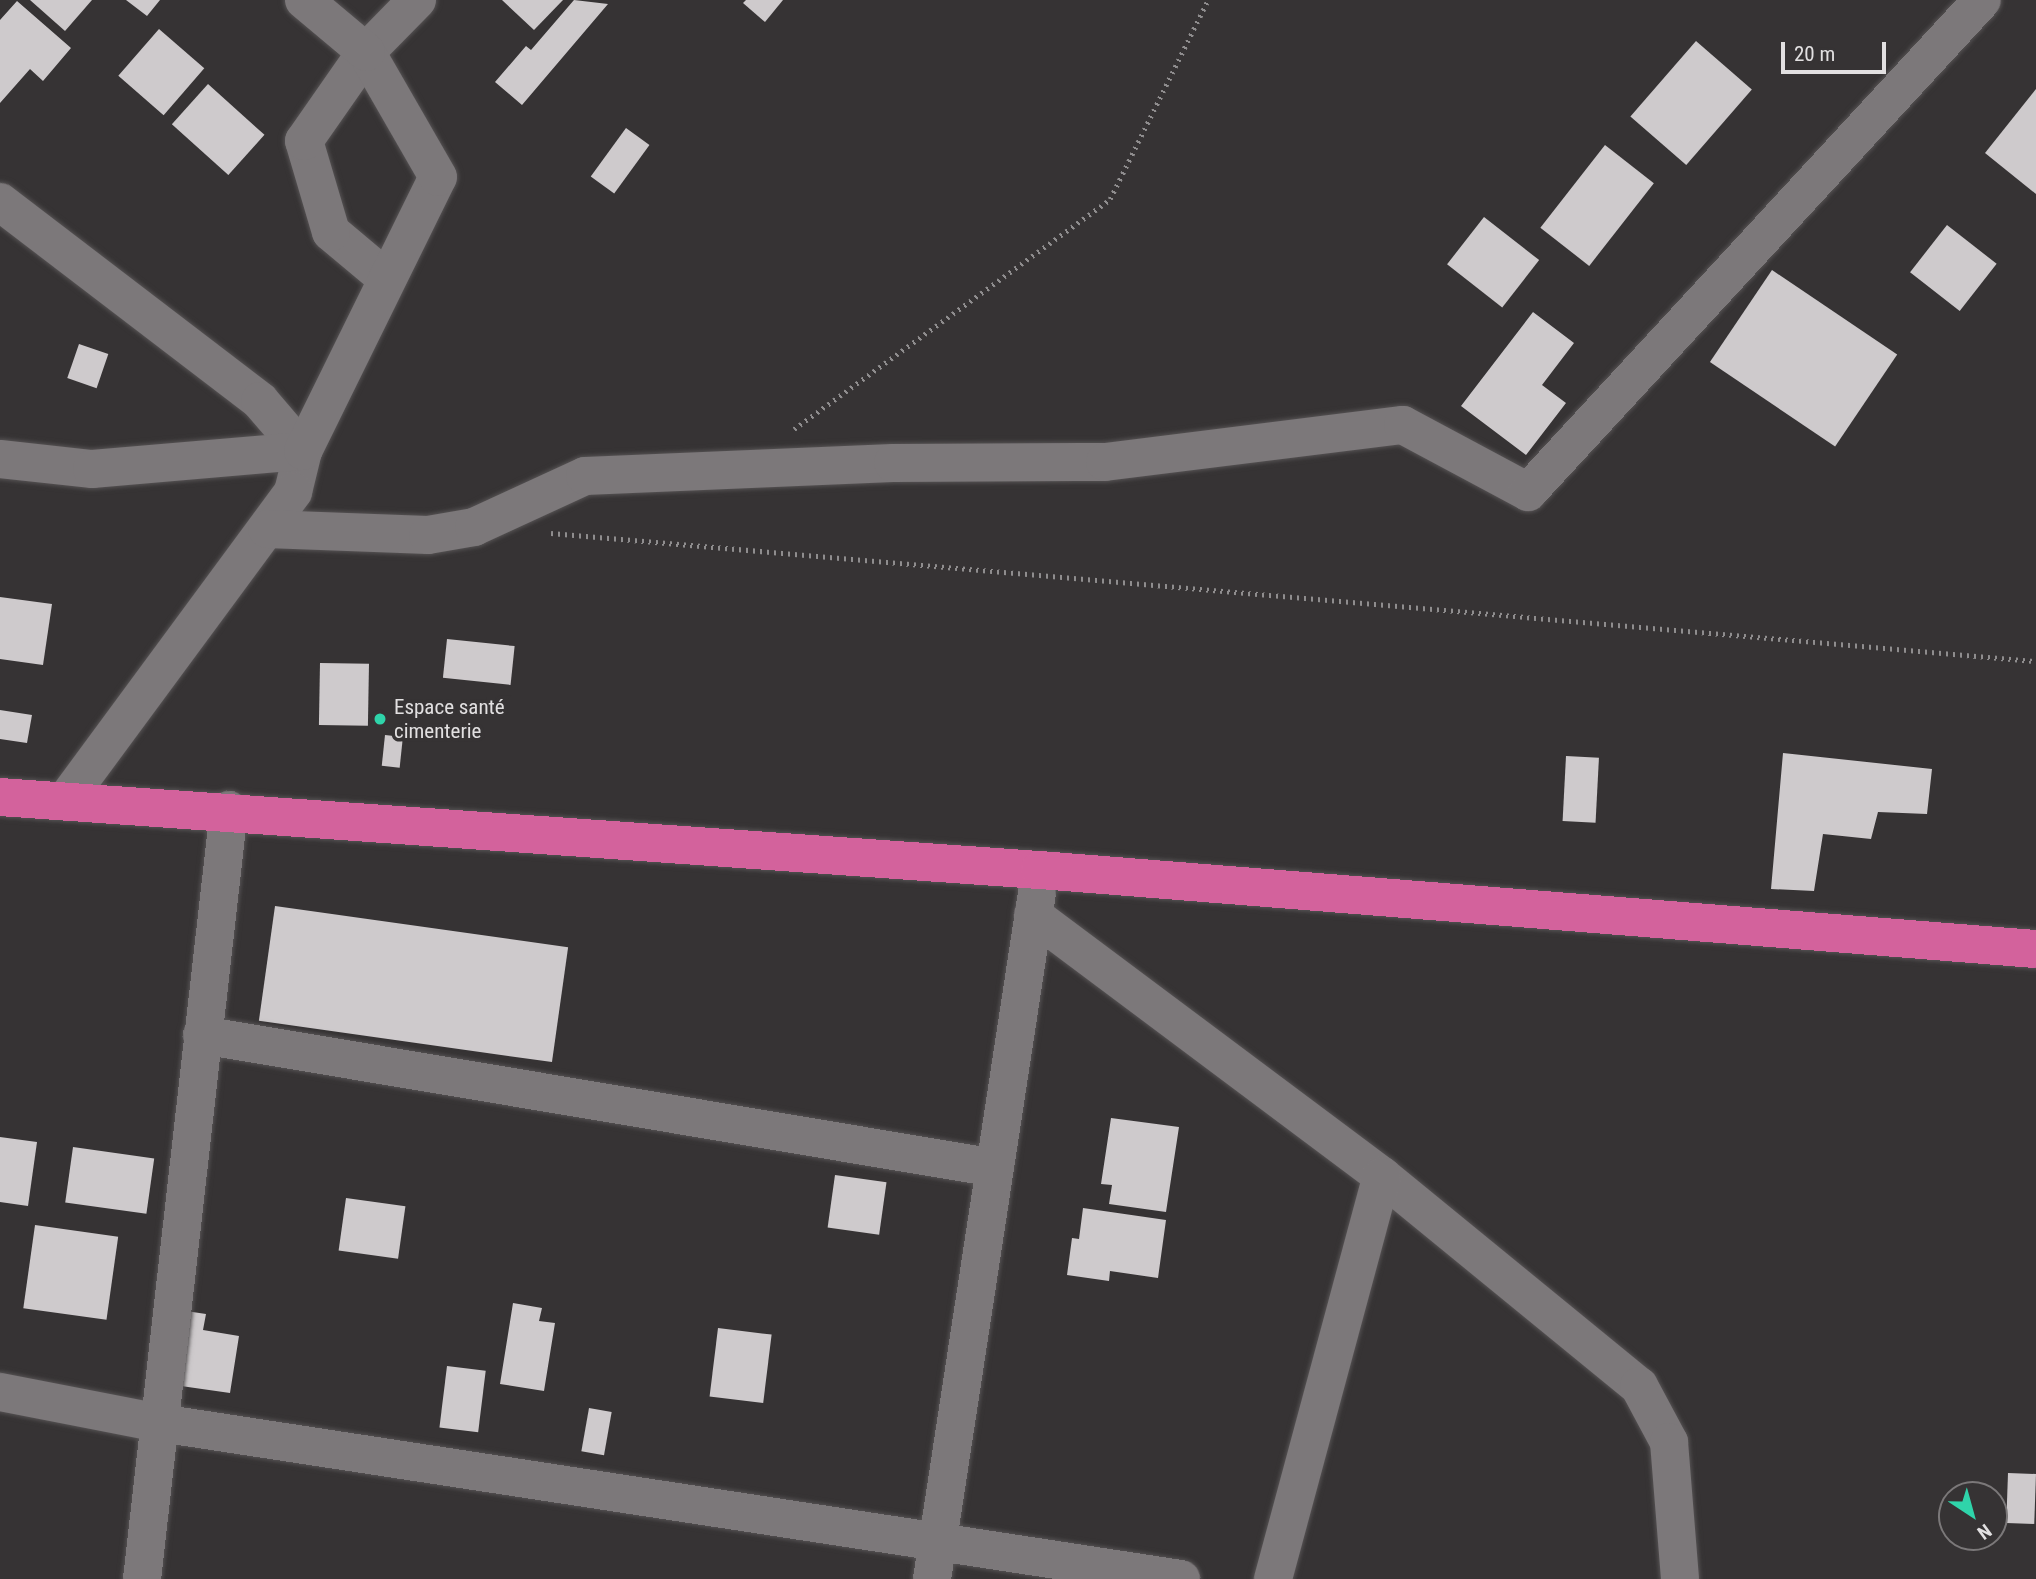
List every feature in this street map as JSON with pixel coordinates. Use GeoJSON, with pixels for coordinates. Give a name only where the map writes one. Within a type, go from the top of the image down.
{"type":"FeatureCollection","features":[{"type":"Feature","properties":{"kind":"highway"},"geometry":{"type":"LineString","coordinates":[[24,803],[229,810],[1040,870],[2036,949]]}},
{"type":"Feature","properties":{"kind":"street"},"geometry":{"type":"LineString","coordinates":[[24,803],[267,529],[293,492],[303,451],[438,177],[366,52],[304,0]]}},
{"type":"Feature","properties":{"kind":"street"},"geometry":{"type":"LineString","coordinates":[[387,279],[331,232],[304,141],[366,52],[417,0]]}},
{"type":"Feature","properties":{"kind":"street"},"geometry":{"type":"LineString","coordinates":[[267,529],[428,535],[474,527],[585,476],[893,463],[1105,462],[1403,425],[1528,492],[1982,0]]}},
{"type":"Feature","properties":{"kind":"street"},"geometry":{"type":"LineString","coordinates":[[0,202],[260,401],[303,451]]}},
{"type":"Feature","properties":{"kind":"street"},"geometry":{"type":"LineString","coordinates":[[0,459],[92,469],[303,451]]}},
{"type":"Feature","properties":{"kind":"street"},"geometry":{"type":"LineString","coordinates":[[142,1579],[229,810]]}},
{"type":"Feature","properties":{"kind":"street"},"geometry":{"type":"LineString","coordinates":[[932,1579],[1040,870]]}},
{"type":"Feature","properties":{"kind":"street"},"geometry":{"type":"LineString","coordinates":[[1033,915],[1382,1176],[1639,1386],[1669,1442],[1679,1579]]}},
{"type":"Feature","properties":{"kind":"street"},"geometry":{"type":"LineString","coordinates":[[202,1035],[995,1168]]}},
{"type":"Feature","properties":{"kind":"street"},"geometry":{"type":"LineString","coordinates":[[1273,1579],[1382,1176]]}},
{"type":"Feature","properties":{"kind":"street"},"geometry":{"type":"LineString","coordinates":[[0,1392],[160,1423],[1181,1579]]}},
{"type":"Feature","properties":{"kind":"path"},"geometry":{"type":"LineString","coordinates":[[785,436],[1110,199],[1209,0]]}},
{"type":"Feature","properties":{"kind":"path"},"geometry":{"type":"LineString","coordinates":[[543,533],[2036,661]]}},
{"type":"Feature","properties":{"kind":"building"},"geometry":{"type":"Polygon","coordinates":[[[30,0],[92,0],[65,31],[30,0]]]}},
{"type":"Feature","properties":{"kind":"building"},"geometry":{"type":"Polygon","coordinates":[[[126,0],[160,0],[147,16],[126,0]]]}},
{"type":"Feature","properties":{"kind":"building"},"geometry":{"type":"Polygon","coordinates":[[[502,0],[563,0],[534,30],[502,0]]]}},
{"type":"Feature","properties":{"kind":"building"},"geometry":{"type":"Polygon","coordinates":[[[574,0],[608,4],[522,105],[495,82],[526,46],[531,50],[574,0]]]}},
{"type":"Feature","properties":{"kind":"building"},"geometry":{"type":"Polygon","coordinates":[[[746,0],[783,0],[765,22],[743,3],[746,0]]]}},
{"type":"Feature","properties":{"kind":"building"},"geometry":{"type":"Polygon","coordinates":[[[17,1],[71,48],[43,81],[30,69],[0,103],[0,20],[17,1]]]}},
{"type":"Feature","properties":{"kind":"building"},"geometry":{"type":"Polygon","coordinates":[[[159,29],[204,68],[164,115],[118,76],[159,29]]]}},
{"type":"Feature","properties":{"kind":"building"},"geometry":{"type":"Polygon","coordinates":[[[1696,41],[1752,90],[1686,165],[1630,116],[1696,41]]]}},
{"type":"Feature","properties":{"kind":"building"},"geometry":{"type":"Polygon","coordinates":[[[208,84],[264,135],[228,175],[172,124],[208,84]]]}},
{"type":"Feature","properties":{"kind":"building"},"geometry":{"type":"Polygon","coordinates":[[[2036,89],[2036,194],[1985,153],[2036,89]]]}},
{"type":"Feature","properties":{"kind":"building"},"geometry":{"type":"Polygon","coordinates":[[[626,128],[649,145],[614,194],[591,177],[626,128]]]}},
{"type":"Feature","properties":{"kind":"building"},"geometry":{"type":"Polygon","coordinates":[[[1605,145],[1654,183],[1589,266],[1540,228],[1605,145]]]}},
{"type":"Feature","properties":{"kind":"building"},"geometry":{"type":"Polygon","coordinates":[[[1484,217],[1539,260],[1502,307],[1447,264],[1484,217]]]}},
{"type":"Feature","properties":{"kind":"building"},"geometry":{"type":"Polygon","coordinates":[[[1947,225],[1997,264],[1960,311],[1910,272],[1947,225]]]}},
{"type":"Feature","properties":{"kind":"building"},"geometry":{"type":"Polygon","coordinates":[[[1772,270],[1897,354],[1835,446],[1710,362],[1772,270]]]}},
{"type":"Feature","properties":{"kind":"building"},"geometry":{"type":"Polygon","coordinates":[[[1533,312],[1574,343],[1542,385],[1566,403],[1526,455],[1461,406],[1533,312]]]}},
{"type":"Feature","properties":{"kind":"building"},"geometry":{"type":"Polygon","coordinates":[[[79,344],[108,354],[97,388],[67,378],[79,344]]]}},
{"type":"Feature","properties":{"kind":"building"},"geometry":{"type":"Polygon","coordinates":[[[0,597],[52,604],[43,665],[0,659],[0,597]]]}},
{"type":"Feature","properties":{"kind":"building"},"geometry":{"type":"Polygon","coordinates":[[[447,639],[515,646],[511,685],[443,678],[447,639]]]}},
{"type":"Feature","properties":{"kind":"building"},"geometry":{"type":"Polygon","coordinates":[[[320,663],[369,664],[368,726],[319,725],[320,663]]]}},
{"type":"Feature","properties":{"kind":"building"},"geometry":{"type":"Polygon","coordinates":[[[0,710],[32,715],[27,743],[0,739],[0,710]]]}},
{"type":"Feature","properties":{"kind":"building"},"geometry":{"type":"Polygon","coordinates":[[[385,735],[403,737],[400,768],[382,766],[385,735]]]}},
{"type":"Feature","properties":{"kind":"building"},"geometry":{"type":"Polygon","coordinates":[[[1783,753],[1932,769],[1927,814],[1878,812],[1871,839],[1823,834],[1814,891],[1771,889],[1783,753]]]}},
{"type":"Feature","properties":{"kind":"building"},"geometry":{"type":"Polygon","coordinates":[[[1566,756],[1599,758],[1596,823],[1563,821],[1566,756]]]}},
{"type":"Feature","properties":{"kind":"building"},"geometry":{"type":"Polygon","coordinates":[[[275,906],[568,947],[552,1062],[259,1021],[275,906]]]}},
{"type":"Feature","properties":{"kind":"building"},"geometry":{"type":"Polygon","coordinates":[[[1111,1118],[1179,1127],[1166,1212],[1109,1204],[1112,1185],[1101,1184],[1111,1118]]]}},
{"type":"Feature","properties":{"kind":"building"},"geometry":{"type":"Polygon","coordinates":[[[0,1137],[37,1142],[28,1206],[0,1202],[0,1137]]]}},
{"type":"Feature","properties":{"kind":"building"},"geometry":{"type":"Polygon","coordinates":[[[73,1147],[154,1158],[146,1214],[65,1202],[73,1147]]]}},
{"type":"Feature","properties":{"kind":"building"},"geometry":{"type":"Polygon","coordinates":[[[835,1175],[886,1182],[879,1235],[828,1227],[835,1175]]]}},
{"type":"Feature","properties":{"kind":"building"},"geometry":{"type":"Polygon","coordinates":[[[346,1198],[405,1206],[398,1259],[339,1250],[346,1198]]]}},
{"type":"Feature","properties":{"kind":"building"},"geometry":{"type":"Polygon","coordinates":[[[1083,1208],[1166,1220],[1158,1278],[1110,1271],[1109,1281],[1067,1275],[1072,1238],[1079,1239],[1083,1208]]]}},
{"type":"Feature","properties":{"kind":"building"},"geometry":{"type":"Polygon","coordinates":[[[35,1225],[118,1237],[106,1320],[23,1308],[35,1225]]]}},
{"type":"Feature","properties":{"kind":"building"},"geometry":{"type":"Polygon","coordinates":[[[513,1303],[542,1308],[539,1321],[555,1323],[544,1391],[500,1384],[513,1303]]]}},
{"type":"Feature","properties":{"kind":"building"},"geometry":{"type":"Polygon","coordinates":[[[186,1311],[206,1314],[203,1330],[239,1336],[230,1393],[174,1385],[186,1311]]]}},
{"type":"Feature","properties":{"kind":"building"},"geometry":{"type":"Polygon","coordinates":[[[718,1328],[772,1335],[763,1403],[710,1396],[718,1328]]]}},
{"type":"Feature","properties":{"kind":"building"},"geometry":{"type":"Polygon","coordinates":[[[447,1366],[486,1371],[478,1432],[439,1428],[447,1366]]]}},
{"type":"Feature","properties":{"kind":"building"},"geometry":{"type":"Polygon","coordinates":[[[589,1408],[612,1412],[604,1455],[581,1451],[589,1408]]]}},
{"type":"Feature","properties":{"kind":"building"},"geometry":{"type":"Polygon","coordinates":[[[2008,1473],[2036,1474],[2034,1524],[2008,1523],[2008,1473]]]}},
{"type":"Feature","properties":{"kind":"place","name":"Espace santé cimenterie"},"geometry":{"type":"Point","coordinates":[380,719]}}]}
